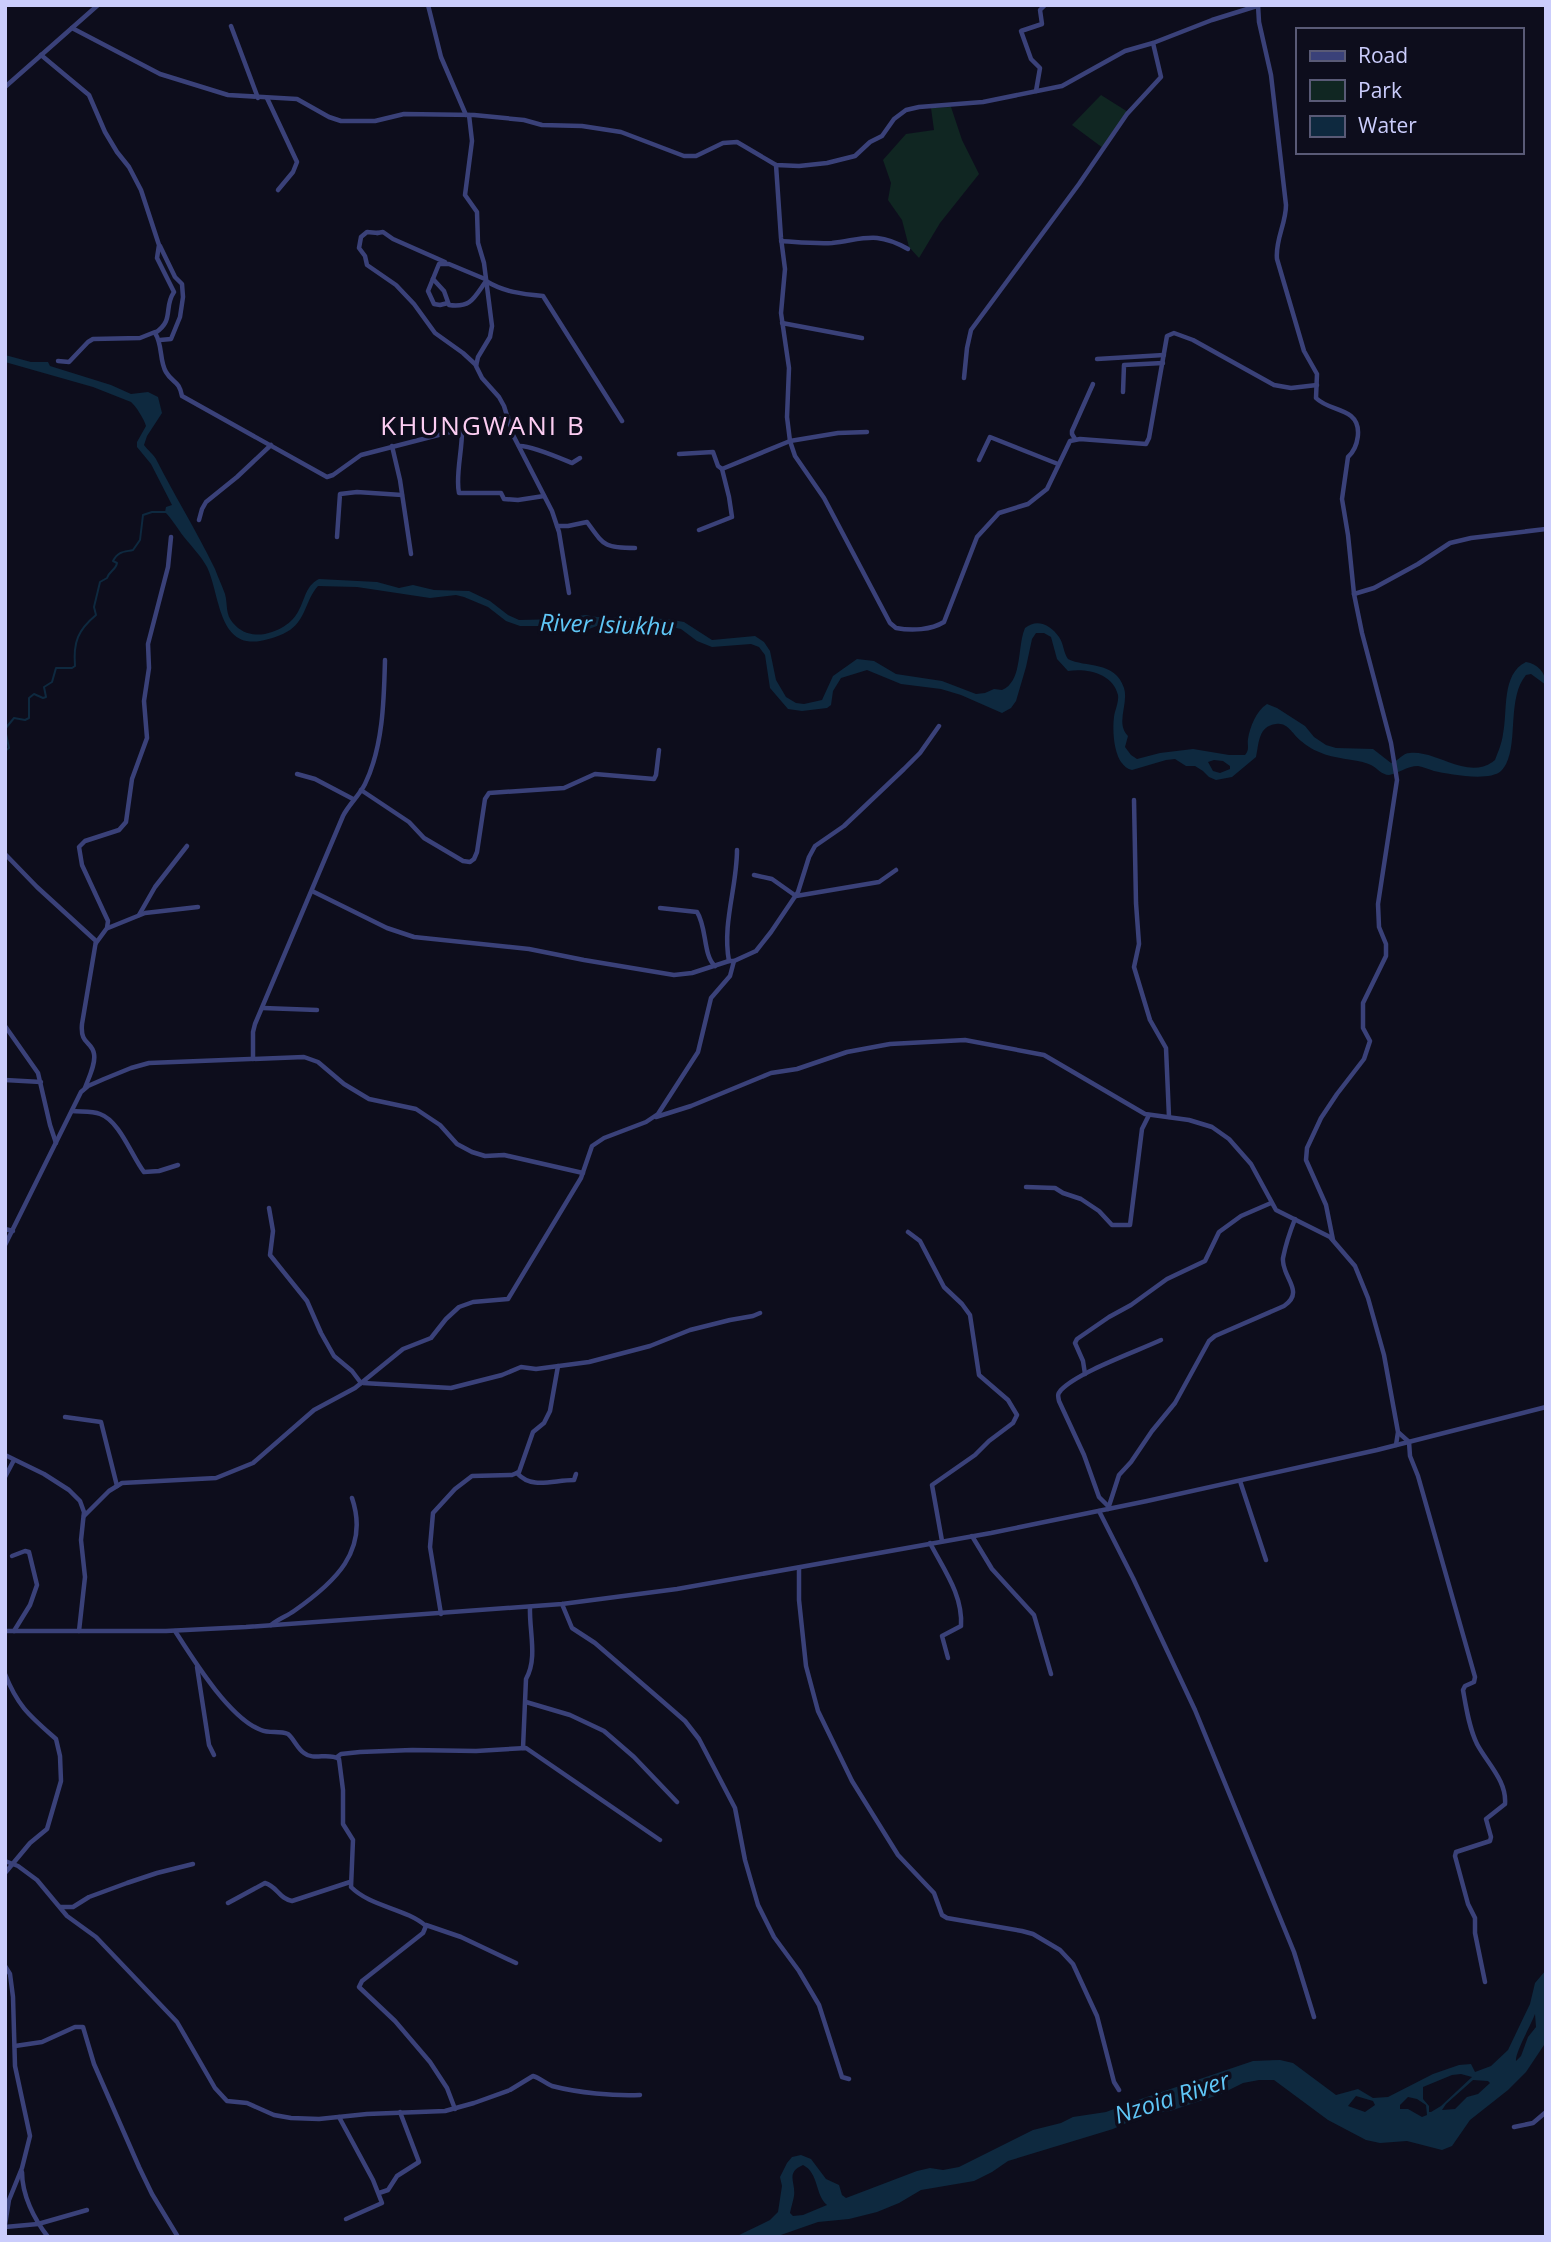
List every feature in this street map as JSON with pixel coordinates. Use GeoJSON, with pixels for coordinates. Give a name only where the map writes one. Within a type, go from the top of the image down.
{"type":"FeatureCollection","features":[{"type":"Feature","properties":{"kind":"street"},"geometry":{"type":"LineString","coordinates":[[5,87],[98,5]]}},
{"type":"Feature","properties":{"kind":"street"},"geometry":{"type":"LineString","coordinates":[[428,5],[441,57],[468,115],[472,141],[466,195],[477,212],[478,243],[486,280],[491,332],[476,366]]}},
{"type":"Feature","properties":{"kind":"street"},"geometry":{"type":"LineString","coordinates":[[1036,91],[1040,68],[1032,61],[1021,31],[1042,24],[1041,10],[1045,5]]}},
{"type":"Feature","properties":{"kind":"street"},"geometry":{"type":"LineString","coordinates":[[72,29],[160,74],[228,95],[297,99],[329,117],[349,122],[375,121],[404,114],[468,115],[524,120],[542,125],[582,126],[621,132],[684,156],[696,156],[723,142],[737,142],[776,164],[786,166],[814,165],[847,159],[860,153],[870,142],[882,136],[901,113],[913,108],[983,102],[1062,86],[1125,51],[1257,6],[1271,75],[1286,205],[1277,259],[1304,351],[1317,374],[1316,398],[1323,405],[1350,415],[1354,420],[1359,441],[1348,457],[1342,499],[1354,594],[1391,743],[1397,780],[1378,904],[1379,927],[1386,944],[1386,956],[1363,1003],[1363,1028],[1370,1041],[1364,1059],[1326,1110],[1307,1148],[1306,1160],[1326,1205],[1334,1240]]}},
{"type":"Feature","properties":{"kind":"street"},"geometry":{"type":"LineString","coordinates":[[231,26],[258,97]]}},
{"type":"Feature","properties":{"kind":"street"},"geometry":{"type":"LineString","coordinates":[[964,378],[971,330],[1127,114],[1161,77],[1153,43]]}},
{"type":"Feature","properties":{"kind":"street"},"geometry":{"type":"LineString","coordinates":[[41,55],[89,95],[111,144],[135,178],[159,245],[175,277],[182,284],[183,297],[177,327],[171,338],[160,340]]}},
{"type":"Feature","properties":{"kind":"street"},"geometry":{"type":"LineString","coordinates":[[267,97],[297,162],[293,172],[278,190]]}},
{"type":"Feature","properties":{"kind":"street"},"geometry":{"type":"LineString","coordinates":[[776,164],[785,269],[781,300],[789,368],[787,417],[790,440],[795,456],[818,487],[894,627],[904,630],[931,627],[944,622],[977,537],[999,513],[1028,504],[1048,487],[1068,443],[1075,439],[1146,444],[1167,336],[1174,333],[1193,340],[1274,385],[1291,388],[1317,385]]}},
{"type":"Feature","properties":{"kind":"street"},"geometry":{"type":"LineString","coordinates":[[569,593],[557,526],[499,397],[469,358],[435,333],[396,285],[367,265],[359,248],[361,236],[367,232],[383,232],[393,239],[486,280],[498,289],[543,296],[622,421]]}},
{"type":"Feature","properties":{"kind":"street"},"geometry":{"type":"LineString","coordinates":[[781,241],[831,243],[874,237],[908,249]]}},
{"type":"Feature","properties":{"kind":"street"},"geometry":{"type":"LineString","coordinates":[[58,361],[69,362],[93,339],[139,338],[155,332],[166,323],[168,301],[174,292],[157,258],[159,245]]}},
{"type":"Feature","properties":{"kind":"street"},"geometry":{"type":"LineString","coordinates":[[452,265],[439,264],[428,291],[432,302],[456,306],[469,304],[486,280]]}},
{"type":"Feature","properties":{"kind":"street"},"geometry":{"type":"LineString","coordinates":[[433,279],[444,291],[448,303]]}},
{"type":"Feature","properties":{"kind":"street"},"geometry":{"type":"LineString","coordinates":[[782,323],[862,338]]}},
{"type":"Feature","properties":{"kind":"street"},"geometry":{"type":"LineString","coordinates":[[155,332],[160,340],[164,369],[170,378],[180,385],[182,396],[327,477],[361,455],[508,416]]}},
{"type":"Feature","properties":{"kind":"street"},"geometry":{"type":"LineString","coordinates":[[1097,359],[1164,355]]}},
{"type":"Feature","properties":{"kind":"street"},"geometry":{"type":"LineString","coordinates":[[469,358],[478,357]]}},
{"type":"Feature","properties":{"kind":"street"},"geometry":{"type":"LineString","coordinates":[[1123,392],[1124,365],[1163,363]]}},
{"type":"Feature","properties":{"kind":"street"},"geometry":{"type":"LineString","coordinates":[[1075,439],[1072,431],[1093,384]]}},
{"type":"Feature","properties":{"kind":"street"},"geometry":{"type":"LineString","coordinates":[[462,428],[462,455],[457,490],[459,493],[501,493],[504,499],[513,500],[544,496]]}},
{"type":"Feature","properties":{"kind":"street"},"geometry":{"type":"LineString","coordinates":[[722,469],[790,440],[867,432]]}},
{"type":"Feature","properties":{"kind":"street"},"geometry":{"type":"LineString","coordinates":[[979,460],[990,437],[1058,464]]}},
{"type":"Feature","properties":{"kind":"street"},"geometry":{"type":"LineString","coordinates":[[200,520],[206,502],[271,444]]}},
{"type":"Feature","properties":{"kind":"street"},"geometry":{"type":"LineString","coordinates":[[392,446],[411,554]]}},
{"type":"Feature","properties":{"kind":"street"},"geometry":{"type":"LineString","coordinates":[[519,446],[526,446],[533,451],[546,451],[556,458],[572,463],[580,458]]}},
{"type":"Feature","properties":{"kind":"street"},"geometry":{"type":"LineString","coordinates":[[679,454],[713,452],[727,486],[732,517],[699,530]]}},
{"type":"Feature","properties":{"kind":"street"},"geometry":{"type":"LineString","coordinates":[[337,537],[341,493],[402,495]]}},
{"type":"Feature","properties":{"kind":"street"},"geometry":{"type":"LineString","coordinates":[[557,526],[587,522],[603,544],[635,548]]}},
{"type":"Feature","properties":{"kind":"street"},"geometry":{"type":"LineString","coordinates":[[1354,594],[1374,588],[1450,543],[1546,529]]}},
{"type":"Feature","properties":{"kind":"street"},"geometry":{"type":"LineString","coordinates":[[5,1245],[85,1089],[94,1056],[82,1037],[82,1024],[96,943],[107,928],[108,920],[82,865],[79,847],[85,841],[119,830],[126,822],[132,779],[147,741],[144,701],[149,668],[148,644],[169,562],[171,537]]}},
{"type":"Feature","properties":{"kind":"street"},"geometry":{"type":"LineString","coordinates":[[253,1059],[254,1028],[343,816],[361,790],[376,751],[385,660]]}},
{"type":"Feature","properties":{"kind":"street"},"geometry":{"type":"LineString","coordinates":[[312,891],[387,928],[421,938],[529,949],[670,974],[688,974],[751,954],[760,947],[796,896],[815,846],[844,826],[904,769],[920,753],[939,726]]}},
{"type":"Feature","properties":{"kind":"street"},"geometry":{"type":"LineString","coordinates":[[361,790],[409,822],[424,838],[463,861],[470,862],[477,852],[488,793],[564,788],[595,774],[653,779],[656,775],[659,750]]}},
{"type":"Feature","properties":{"kind":"street"},"geometry":{"type":"LineString","coordinates":[[298,774],[315,779],[353,799]]}},
{"type":"Feature","properties":{"kind":"street"},"geometry":{"type":"LineString","coordinates":[[1133,800],[1139,944],[1134,965],[1150,1020],[1166,1048],[1169,1116]]}},
{"type":"Feature","properties":{"kind":"street"},"geometry":{"type":"LineString","coordinates":[[139,915],[155,887],[187,846]]}},
{"type":"Feature","properties":{"kind":"street"},"geometry":{"type":"LineString","coordinates":[[655,1117],[698,1052],[710,1000],[730,976],[732,961],[727,947],[728,921],[736,876],[737,850]]}},
{"type":"Feature","properties":{"kind":"street"},"geometry":{"type":"LineString","coordinates":[[5,854],[93,937],[96,943]]}},
{"type":"Feature","properties":{"kind":"street"},"geometry":{"type":"LineString","coordinates":[[754,875],[772,879],[796,896],[878,882],[895,870]]}},
{"type":"Feature","properties":{"kind":"street"},"geometry":{"type":"LineString","coordinates":[[107,928],[139,915],[198,907]]}},
{"type":"Feature","properties":{"kind":"street"},"geometry":{"type":"LineString","coordinates":[[660,908],[697,912],[703,924],[709,960],[716,966]]}},
{"type":"Feature","properties":{"kind":"street"},"geometry":{"type":"LineString","coordinates":[[263,1008],[317,1010]]}},
{"type":"Feature","properties":{"kind":"street"},"geometry":{"type":"LineString","coordinates":[[5,1026],[36,1068],[56,1144]]}},
{"type":"Feature","properties":{"kind":"street"},"geometry":{"type":"LineString","coordinates":[[83,1516],[117,1486],[132,1482],[216,1478],[253,1463],[306,1416],[362,1383],[402,1349],[431,1338],[459,1307],[473,1302],[508,1299],[583,1173],[591,1148],[604,1138],[771,1073],[797,1069],[847,1052],[890,1044],[958,1040],[1044,1055],[1142,1112],[1212,1127],[1229,1139],[1251,1164],[1278,1212],[1334,1240],[1355,1266],[1368,1297],[1386,1368],[1398,1432],[1396,1445]]}},
{"type":"Feature","properties":{"kind":"street"},"geometry":{"type":"LineString","coordinates":[[85,1089],[122,1071],[149,1063],[286,1056],[311,1058],[344,1084],[369,1099],[416,1110],[440,1125],[457,1144],[472,1152],[485,1156],[503,1155],[583,1173]]}},
{"type":"Feature","properties":{"kind":"street"},"geometry":{"type":"LineString","coordinates":[[5,1080],[41,1082]]}},
{"type":"Feature","properties":{"kind":"street"},"geometry":{"type":"LineString","coordinates":[[72,1111],[97,1113],[106,1117],[144,1172],[159,1171],[177,1165]]}},
{"type":"Feature","properties":{"kind":"street"},"geometry":{"type":"LineString","coordinates":[[1026,1187],[1055,1188],[1086,1202],[1099,1211],[1110,1224],[1130,1225],[1142,1129],[1150,1115]]}},
{"type":"Feature","properties":{"kind":"street"},"geometry":{"type":"LineString","coordinates":[[1085,1374],[1084,1363],[1075,1343],[1077,1339],[1167,1279],[1205,1261],[1219,1232],[1241,1216],[1271,1203]]}},
{"type":"Feature","properties":{"kind":"street"},"geometry":{"type":"LineString","coordinates":[[269,1208],[274,1231],[270,1255],[308,1302],[334,1356],[362,1383],[449,1388],[502,1375],[521,1367],[536,1369],[589,1362],[644,1348],[687,1331],[760,1313]]}},
{"type":"Feature","properties":{"kind":"street"},"geometry":{"type":"LineString","coordinates":[[1108,1508],[1116,1479],[1175,1403],[1209,1341],[1284,1306],[1291,1300],[1293,1291],[1283,1261],[1295,1219]]}},
{"type":"Feature","properties":{"kind":"street"},"geometry":{"type":"LineString","coordinates":[[5,1229],[13,1231]]}},
{"type":"Feature","properties":{"kind":"street"},"geometry":{"type":"LineString","coordinates":[[908,1233],[920,1241],[941,1284],[970,1315],[979,1375],[1008,1400],[1017,1415],[1013,1423],[975,1455],[932,1485],[942,1541]]}},
{"type":"Feature","properties":{"kind":"street"},"geometry":{"type":"LineString","coordinates":[[1108,1508],[1099,1497],[1084,1455],[1058,1398],[1062,1390],[1085,1374],[1161,1340]]}},
{"type":"Feature","properties":{"kind":"street"},"geometry":{"type":"LineString","coordinates":[[517,1473],[533,1432],[544,1423],[550,1411],[558,1365]]}},
{"type":"Feature","properties":{"kind":"street"},"geometry":{"type":"LineString","coordinates":[[5,1631],[175,1631],[271,1625],[530,1607],[677,1589],[1099,1511],[1409,1442],[1545,1408]]}},
{"type":"Feature","properties":{"kind":"street"},"geometry":{"type":"LineString","coordinates":[[65,1417],[101,1423],[117,1486]]}},
{"type":"Feature","properties":{"kind":"street"},"geometry":{"type":"LineString","coordinates":[[1398,1432],[1409,1442],[1410,1456],[1475,1677],[1474,1682],[1463,1690],[1473,1737],[1495,1772],[1505,1796],[1505,1804],[1486,1819],[1490,1842],[1457,1852],[1455,1856],[1468,1904],[1475,1918],[1475,1933],[1485,1982]]}},
{"type":"Feature","properties":{"kind":"street"},"geometry":{"type":"LineString","coordinates":[[5,1455],[35,1469],[75,1494],[82,1505],[81,1540],[85,1577],[79,1631]]}},
{"type":"Feature","properties":{"kind":"street"},"geometry":{"type":"LineString","coordinates":[[5,1477],[14,1460]]}},
{"type":"Feature","properties":{"kind":"street"},"geometry":{"type":"LineString","coordinates":[[441,1614],[430,1547],[433,1513],[446,1497],[472,1476],[517,1473],[527,1482],[535,1483],[574,1480],[576,1474]]}},
{"type":"Feature","properties":{"kind":"street"},"geometry":{"type":"LineString","coordinates":[[1240,1481],[1266,1560]]}},
{"type":"Feature","properties":{"kind":"street"},"geometry":{"type":"LineString","coordinates":[[271,1625],[321,1590],[351,1556],[356,1540],[357,1515],[352,1498]]}},
{"type":"Feature","properties":{"kind":"street"},"geometry":{"type":"LineString","coordinates":[[1099,1511],[1200,1721],[1294,1952],[1314,2017]]}},
{"type":"Feature","properties":{"kind":"street"},"geometry":{"type":"LineString","coordinates":[[972,1536],[992,1569],[1034,1615],[1051,1674]]}},
{"type":"Feature","properties":{"kind":"street"},"geometry":{"type":"LineString","coordinates":[[930,1543],[961,1605],[961,1626],[942,1636],[948,1658]]}},
{"type":"Feature","properties":{"kind":"street"},"geometry":{"type":"LineString","coordinates":[[12,1556],[29,1552],[37,1586],[30,1605],[14,1631]]}},
{"type":"Feature","properties":{"kind":"street"},"geometry":{"type":"LineString","coordinates":[[799,1567],[800,1609],[809,1684],[836,1750],[855,1786],[901,1859],[934,1893],[942,1915],[1033,1934],[1060,1950],[1073,1964],[1097,2016],[1114,2081],[1119,2090]]}},
{"type":"Feature","properties":{"kind":"street"},"geometry":{"type":"LineString","coordinates":[[562,1604],[572,1628],[595,1643],[661,1700],[685,1721],[699,1739],[734,1805],[749,1878],[758,1905],[774,1937],[819,2005],[841,2075],[849,2080]]}},
{"type":"Feature","properties":{"kind":"street"},"geometry":{"type":"LineString","coordinates":[[523,1748],[526,1679],[533,1660],[530,1607]]}},
{"type":"Feature","properties":{"kind":"street"},"geometry":{"type":"LineString","coordinates":[[175,1631],[231,1708],[251,1725],[263,1731],[286,1733],[308,1756],[523,1748],[660,1840]]}},
{"type":"Feature","properties":{"kind":"street"},"geometry":{"type":"LineString","coordinates":[[196,1663],[209,1745],[214,1755]]}},
{"type":"Feature","properties":{"kind":"street"},"geometry":{"type":"LineString","coordinates":[[5,1674],[19,1703],[35,1722],[56,1739],[62,1773],[58,1796],[46,1831],[30,1843],[5,1873]]}},
{"type":"Feature","properties":{"kind":"street"},"geometry":{"type":"LineString","coordinates":[[526,1702],[570,1715],[604,1731],[635,1756],[677,1802]]}},
{"type":"Feature","properties":{"kind":"street"},"geometry":{"type":"LineString","coordinates":[[337,1757],[342,1777],[343,1824],[354,1840],[351,1887],[426,1925],[461,1937],[516,1963]]}},
{"type":"Feature","properties":{"kind":"street"},"geometry":{"type":"LineString","coordinates":[[5,1861],[37,1880],[67,1916],[102,1943],[177,2022],[223,2098],[283,2117],[309,2119],[455,2109],[510,2090],[533,2076],[549,2085],[568,2089],[640,2095]]}},
{"type":"Feature","properties":{"kind":"street"},"geometry":{"type":"LineString","coordinates":[[60,1907],[73,1907],[89,1897],[127,1883],[193,1864]]}},
{"type":"Feature","properties":{"kind":"street"},"geometry":{"type":"LineString","coordinates":[[228,1903],[265,1883],[270,1884],[282,1899],[292,1901],[350,1882]]}},
{"type":"Feature","properties":{"kind":"street"},"geometry":{"type":"LineString","coordinates":[[426,1925],[423,1934],[362,1981],[359,1987],[395,2021],[430,2062],[447,2088],[455,2109]]}},
{"type":"Feature","properties":{"kind":"street"},"geometry":{"type":"LineString","coordinates":[[5,1966],[10,1974],[13,1997],[15,2066],[30,2132],[22,2168],[9,2200],[5,2226],[38,2224],[87,2210]]}},
{"type":"Feature","properties":{"kind":"street"},"geometry":{"type":"LineString","coordinates":[[15,2046],[41,2042],[78,2026],[83,2027],[94,2064],[139,2166],[178,2237]]}},
{"type":"Feature","properties":{"kind":"street"},"geometry":{"type":"LineString","coordinates":[[379,2193],[388,2190],[399,2174],[419,2162],[400,2112]]}},
{"type":"Feature","properties":{"kind":"street"},"geometry":{"type":"LineString","coordinates":[[1514,2127],[1535,2122],[1546,2112]]}},
{"type":"Feature","properties":{"kind":"street"},"geometry":{"type":"LineString","coordinates":[[339,2117],[379,2193],[382,2204],[346,2220]]}},
{"type":"Feature","properties":{"kind":"street"},"geometry":{"type":"LineString","coordinates":[[22,2168],[23,2186],[38,2224],[48,2237]]}},
{"type":"Feature","properties":{"kind":"green space"},"geometry":{"type":"Polygon","coordinates":[[[1101,95],[1128,112],[1103,148],[1072,125],[1101,95]]]}},
{"type":"Feature","properties":{"kind":"green space"},"geometry":{"type":"Polygon","coordinates":[[[951,107],[962,140],[979,174],[940,223],[919,258],[909,247],[902,220],[888,200],[891,183],[883,160],[906,134],[934,130],[931,108],[951,107]]]}},
{"type":"Feature","properties":{"kind":"water"},"geometry":{"type":"Polygon","coordinates":[[[5,355],[31,362],[48,362],[50,366],[131,394],[148,392],[158,397],[162,413],[144,445],[156,459],[215,569],[225,594],[230,620],[241,630],[251,634],[272,632],[292,620],[308,590],[319,579],[377,582],[399,588],[413,585],[434,590],[469,591],[519,620],[563,619],[585,615],[667,619],[684,622],[712,640],[755,636],[764,642],[770,651],[776,680],[786,697],[804,704],[822,700],[833,676],[857,659],[874,661],[896,674],[942,681],[976,694],[994,689],[1002,690],[1009,685],[1016,671],[1025,628],[1039,623],[1056,633],[1068,659],[1107,669],[1120,679],[1125,694],[1122,719],[1124,731],[1128,736],[1125,747],[1137,759],[1193,749],[1245,755],[1252,724],[1267,704],[1305,726],[1314,737],[1326,745],[1336,748],[1373,749],[1391,763],[1405,754],[1420,753],[1475,768],[1495,760],[1502,737],[1509,684],[1518,668],[1526,662],[1538,667],[1543,673],[1546,685],[1531,674],[1526,675],[1520,685],[1507,762],[1501,771],[1495,774],[1478,777],[1458,775],[1418,766],[1386,775],[1371,765],[1314,750],[1287,727],[1276,724],[1270,725],[1263,732],[1256,757],[1232,777],[1216,780],[1195,766],[1186,766],[1175,759],[1132,770],[1126,767],[1118,756],[1114,740],[1114,717],[1118,698],[1115,688],[1105,677],[1090,671],[1068,671],[1057,659],[1051,637],[1044,633],[1036,633],[1032,639],[1016,701],[1002,713],[961,695],[941,689],[901,684],[867,670],[841,678],[833,691],[831,705],[827,708],[802,711],[788,709],[770,688],[765,655],[759,647],[751,644],[712,647],[697,641],[681,629],[667,626],[602,624],[589,629],[570,626],[520,626],[506,621],[488,607],[456,595],[430,598],[357,587],[318,586],[299,620],[290,630],[260,641],[246,641],[228,628],[207,567],[165,512],[166,507],[172,505],[151,464],[137,447],[146,426],[133,404],[93,387],[5,362],[5,355]],[[1223,761],[1208,762],[1213,771],[1220,773],[1230,769],[1223,761]]]}},
{"type":"Feature","properties":{"kind":"water","name":"Nzoia River"},"geometry":{"type":"Polygon","coordinates":[[[1546,1970],[1546,2042],[1526,2072],[1470,2120],[1452,2146],[1442,2150],[1407,2141],[1380,2143],[1366,2140],[1328,2120],[1274,2080],[1259,2080],[1243,2083],[1221,2094],[1170,2111],[1144,2115],[1113,2129],[1008,2161],[974,2181],[921,2190],[877,2212],[849,2219],[818,2222],[775,2237],[735,2237],[770,2220],[778,2212],[782,2186],[780,2177],[792,2157],[801,2155],[811,2159],[826,2179],[839,2185],[846,2198],[917,2171],[959,2167],[1033,2130],[1073,2117],[1106,2112],[1253,2061],[1280,2060],[1293,2063],[1336,2095],[1358,2089],[1373,2098],[1388,2097],[1433,2074],[1459,2065],[1471,2064],[1475,2072],[1491,2066],[1508,2050],[1530,2004],[1535,1983],[1546,1970]],[[1535,2014],[1516,2061],[1536,2027],[1535,2014]],[[1452,2075],[1423,2087],[1423,2099],[1431,2112],[1472,2077],[1452,2075]],[[1473,2080],[1442,2110],[1455,2109],[1467,2097],[1478,2094],[1490,2083],[1473,2080]],[[1356,2096],[1348,2106],[1365,2112],[1375,2105],[1373,2101],[1356,2096]],[[1408,2097],[1400,2105],[1400,2109],[1408,2109],[1422,2117],[1427,2115],[1426,2105],[1408,2097]],[[803,2165],[794,2171],[794,2196],[790,2213],[793,2216],[803,2215],[827,2205],[820,2196],[812,2173],[803,2165]]]}},
{"type":"Feature","properties":{"kind":"waterway"},"geometry":{"type":"LineString","coordinates":[[5,751],[9,748],[5,729],[14,718],[29,718],[29,698],[34,694],[46,697],[44,687],[52,682],[56,668],[75,666],[78,637],[96,615],[94,607],[100,582],[107,578],[115,567],[117,563],[113,561],[117,555],[133,550],[140,540],[143,515],[168,512]]}},
{"type":"Feature","properties":{"kind":"district","name":"KHUNGWANI B"},"geometry":{"type":"Point","coordinates":[483,426]}},
{"type":"Feature","properties":{"kind":"water label","name":"River Isiukhu"},"geometry":{"type":"Point","coordinates":[607,625]}}]}
